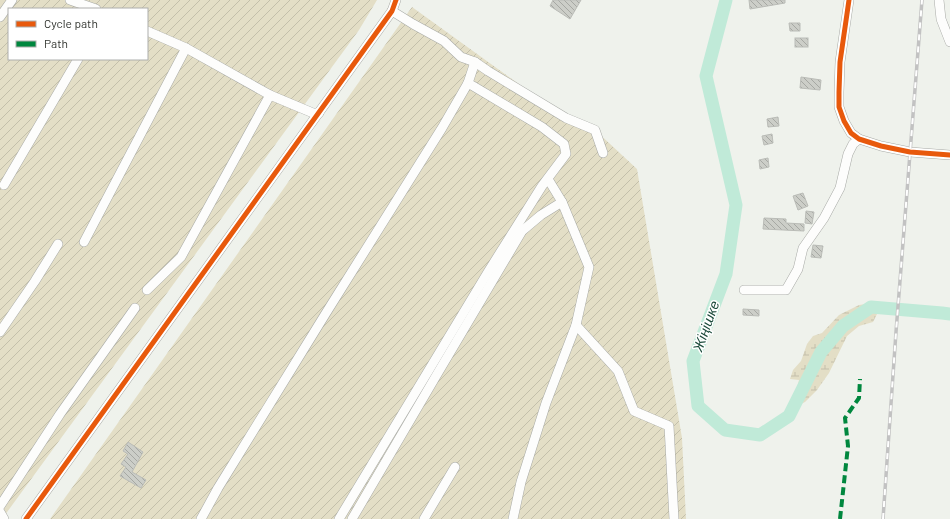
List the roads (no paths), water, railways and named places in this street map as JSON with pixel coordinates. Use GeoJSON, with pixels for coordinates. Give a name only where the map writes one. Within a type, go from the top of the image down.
{"type":"FeatureCollection","features":[{"type":"Feature","properties":{"kind":"street"},"geometry":{"type":"LineString","coordinates":[[0,17],[12,0]]}},
{"type":"Feature","properties":{"kind":"street"},"geometry":{"type":"LineString","coordinates":[[70,0],[93,8]]}},
{"type":"Feature","properties":{"kind":"street"},"geometry":{"type":"LineString","coordinates":[[26,519],[392,11],[396,0]]}},
{"type":"Feature","properties":{"kind":"street"},"geometry":{"type":"LineString","coordinates":[[849,0],[840,62],[839,107],[844,121],[851,133],[859,139],[881,146],[910,152],[950,155]]}},
{"type":"Feature","properties":{"kind":"street"},"geometry":{"type":"LineString","coordinates":[[939,0],[941,19],[950,42]]}},
{"type":"Feature","properties":{"kind":"street"},"geometry":{"type":"LineString","coordinates":[[392,11],[444,41],[461,57],[475,62],[566,118],[595,130],[603,153]]}},
{"type":"Feature","properties":{"kind":"street"},"geometry":{"type":"LineString","coordinates":[[148,31],[186,48],[270,95],[313,113],[319,113]]}},
{"type":"Feature","properties":{"kind":"street"},"geometry":{"type":"LineString","coordinates":[[84,242],[186,48]]}},
{"type":"Feature","properties":{"kind":"street"},"geometry":{"type":"LineString","coordinates":[[4,184],[77,60]]}},
{"type":"Feature","properties":{"kind":"street"},"geometry":{"type":"LineString","coordinates":[[201,519],[226,475],[442,128],[468,83],[475,62]]}},
{"type":"Feature","properties":{"kind":"street"},"geometry":{"type":"LineString","coordinates":[[339,519],[488,272],[548,179],[566,154],[564,144],[542,127],[468,83]]}},
{"type":"Feature","properties":{"kind":"street"},"geometry":{"type":"LineString","coordinates":[[147,290],[181,257],[270,95]]}},
{"type":"Feature","properties":{"kind":"street"},"geometry":{"type":"LineString","coordinates":[[744,290],[786,290],[798,269],[803,248],[824,218],[840,188],[848,154],[853,144],[859,139]]}},
{"type":"Feature","properties":{"kind":"street"},"geometry":{"type":"LineString","coordinates":[[514,519],[521,482],[546,403],[576,324],[589,267],[562,202],[548,179]]}},
{"type":"Feature","properties":{"kind":"street"},"geometry":{"type":"LineString","coordinates":[[352,519],[522,231],[541,215],[562,202]]}},
{"type":"Feature","properties":{"kind":"street"},"geometry":{"type":"LineString","coordinates":[[0,332],[58,244]]}},
{"type":"Feature","properties":{"kind":"street"},"geometry":{"type":"LineString","coordinates":[[0,506],[60,414],[135,308]]}},
{"type":"Feature","properties":{"kind":"street"},"geometry":{"type":"LineString","coordinates":[[576,324],[618,371],[634,411],[668,426],[674,519]]}},
{"type":"Feature","properties":{"kind":"street"},"geometry":{"type":"LineString","coordinates":[[424,519],[455,468]]}},
{"type":"Feature","properties":{"kind":"street"},"geometry":{"type":"LineString","coordinates":[[0,512],[4,519]]}},
{"type":"Feature","properties":{"kind":"waterway","name":"Жіңішке"},"geometry":{"type":"LineString","coordinates":[[726,0],[706,76],[736,205],[726,274],[693,361],[698,406],[725,430],[760,435],[789,416],[821,352],[843,326],[871,307],[950,314]]}},
{"type":"Feature","properties":{"kind":"railway"},"geometry":{"type":"LineString","coordinates":[[883,519],[922,0]]}}]}
